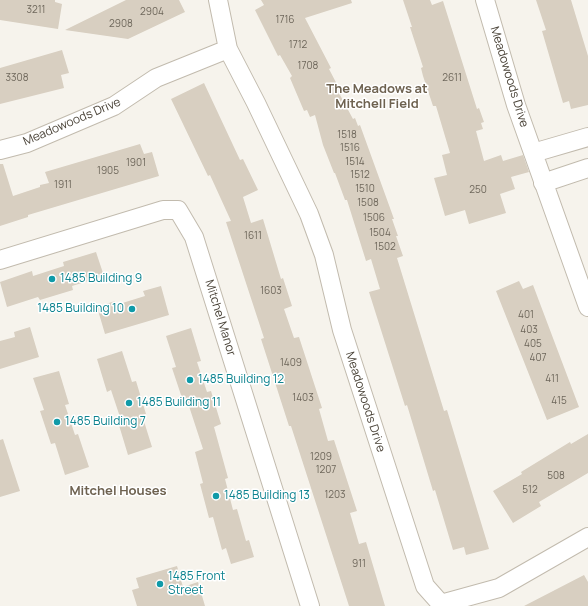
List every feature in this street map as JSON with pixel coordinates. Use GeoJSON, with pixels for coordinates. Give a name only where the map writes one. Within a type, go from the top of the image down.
{"type":"FeatureCollection","features":[{"type":"Feature","properties":{"kind":"street","name":"Meadowoods Drive"},"geometry":{"type":"LineString","coordinates":[[218,0],[228,49],[256,103],[308,214],[324,255],[342,330],[425,586],[441,604],[499,588],[588,537]]}},
{"type":"Feature","properties":{"kind":"street","name":"Meadowoods Drive"},"geometry":{"type":"LineString","coordinates":[[485,0],[532,153],[588,307]]}},
{"type":"Feature","properties":{"kind":"street","name":"Meadowoods Drive"},"geometry":{"type":"LineString","coordinates":[[0,150],[27,143],[114,106],[156,78],[228,49]]}},
{"type":"Feature","properties":{"kind":"street"},"geometry":{"type":"LineString","coordinates":[[532,153],[588,137]]}},
{"type":"Feature","properties":{"kind":"street"},"geometry":{"type":"LineString","coordinates":[[543,183],[588,168]]}},
{"type":"Feature","properties":{"kind":"street","name":"Mitchel Manor"},"geometry":{"type":"LineString","coordinates":[[0,260],[163,210],[178,210],[194,237],[310,606]]}},
{"type":"Feature","properties":{"kind":"building"},"geometry":{"type":"Polygon","coordinates":[[[0,0],[55,0],[55,2],[62,4],[58,29],[0,20],[0,0]]]}},
{"type":"Feature","properties":{"kind":"building"},"geometry":{"type":"Polygon","coordinates":[[[126,0],[179,0],[185,12],[128,39],[65,30],[126,0]]]}},
{"type":"Feature","properties":{"kind":"building"},"geometry":{"type":"Polygon","coordinates":[[[261,0],[351,0],[352,3],[305,18],[331,68],[329,69],[342,94],[340,95],[353,119],[355,118],[358,126],[360,125],[394,219],[392,219],[398,236],[396,236],[403,256],[397,258],[444,411],[447,410],[489,549],[466,555],[464,547],[453,550],[435,490],[433,491],[407,405],[405,406],[369,292],[380,289],[371,259],[366,261],[347,200],[345,200],[323,145],[315,115],[310,117],[307,110],[304,111],[290,78],[292,76],[280,55],[278,56],[255,10],[264,5],[261,0]]]}},
{"type":"Feature","properties":{"kind":"building"},"geometry":{"type":"Polygon","coordinates":[[[403,0],[430,0],[432,5],[443,1],[477,109],[479,108],[484,122],[481,123],[483,129],[476,131],[484,161],[501,155],[503,161],[523,155],[529,172],[511,177],[515,189],[500,194],[506,213],[469,224],[465,210],[445,216],[434,178],[447,175],[442,155],[450,153],[436,106],[433,106],[423,76],[421,68],[423,67],[403,0]]]}},
{"type":"Feature","properties":{"kind":"building"},"geometry":{"type":"Polygon","coordinates":[[[536,0],[571,0],[588,56],[588,105],[571,109],[569,101],[563,103],[542,31],[546,30],[536,0]]]}},
{"type":"Feature","properties":{"kind":"building"},"geometry":{"type":"Polygon","coordinates":[[[62,50],[69,73],[61,75],[64,88],[0,104],[0,68],[62,50]]]}},
{"type":"Feature","properties":{"kind":"building"},"geometry":{"type":"Polygon","coordinates":[[[204,83],[240,160],[243,159],[258,190],[243,197],[251,223],[263,219],[281,279],[283,278],[292,306],[284,309],[294,338],[299,337],[322,408],[319,409],[328,441],[334,440],[357,511],[350,513],[359,544],[366,542],[385,606],[349,606],[291,426],[289,426],[261,339],[264,338],[226,222],[231,221],[210,175],[208,176],[171,99],[204,83]]]}},
{"type":"Feature","properties":{"kind":"building"},"geometry":{"type":"Polygon","coordinates":[[[140,144],[144,154],[152,152],[159,176],[28,215],[28,217],[0,226],[0,164],[3,164],[13,196],[49,183],[45,172],[140,144]]]}},
{"type":"Feature","properties":{"kind":"building","name":"1485 Building 9"},"geometry":{"type":"Polygon","coordinates":[[[96,252],[104,276],[72,286],[73,290],[40,300],[38,297],[7,307],[0,282],[32,271],[33,276],[64,266],[63,262],[96,252]]]}},
{"type":"Feature","properties":{"kind":"building"},"geometry":{"type":"Polygon","coordinates":[[[519,281],[523,289],[533,285],[579,407],[547,420],[496,291],[519,281]]]}},
{"type":"Feature","properties":{"kind":"building","name":"1485 Building 10"},"geometry":{"type":"Polygon","coordinates":[[[161,286],[169,315],[105,334],[97,307],[115,301],[116,305],[145,296],[143,291],[161,286]]]}},
{"type":"Feature","properties":{"kind":"building"},"geometry":{"type":"Polygon","coordinates":[[[30,327],[39,357],[0,369],[0,341],[15,337],[14,332],[30,327]]]}},
{"type":"Feature","properties":{"kind":"building"},"geometry":{"type":"Polygon","coordinates":[[[191,328],[201,361],[197,362],[207,392],[211,391],[221,424],[214,427],[228,478],[225,479],[233,510],[237,509],[246,541],[249,540],[254,557],[231,564],[226,548],[222,550],[213,517],[209,518],[200,484],[203,483],[195,452],[203,449],[187,400],[183,401],[172,368],[176,367],[166,336],[191,328]]]}},
{"type":"Feature","properties":{"kind":"building","name":"1485 Building 11"},"geometry":{"type":"Polygon","coordinates":[[[122,351],[132,382],[136,381],[146,414],[142,415],[152,447],[128,455],[118,422],[121,420],[111,390],[107,392],[97,359],[122,351]]]}},
{"type":"Feature","properties":{"kind":"building","name":"1485 Building 7"},"geometry":{"type":"Polygon","coordinates":[[[59,371],[69,404],[65,405],[75,435],[78,434],[89,467],[65,475],[55,443],[51,444],[40,411],[44,410],[33,378],[59,371]]]}},
{"type":"Feature","properties":{"kind":"building"},"geometry":{"type":"Polygon","coordinates":[[[588,434],[588,473],[539,502],[541,506],[513,523],[493,491],[522,474],[521,472],[570,442],[571,444],[588,434]]]}},
{"type":"Feature","properties":{"kind":"building"},"geometry":{"type":"Polygon","coordinates":[[[3,439],[20,491],[0,497],[0,440],[3,439]]]}},
{"type":"Feature","properties":{"kind":"building","name":"1485 Front Street"},"geometry":{"type":"Polygon","coordinates":[[[177,566],[183,587],[198,582],[205,606],[137,606],[132,590],[139,588],[136,578],[177,566]]]}},
{"type":"Feature","properties":{"kind":"building"},"geometry":{"type":"Polygon","coordinates":[[[584,575],[588,582],[588,606],[524,606],[584,575]]]}},
{"type":"Feature","properties":{"kind":"place","name":"1485 Building 9"},"geometry":{"type":"Point","coordinates":[52,279]}},
{"type":"Feature","properties":{"kind":"place","name":"1485 Building 10"},"geometry":{"type":"Point","coordinates":[132,309]}},
{"type":"Feature","properties":{"kind":"place","name":"1485 Building 12"},"geometry":{"type":"Point","coordinates":[190,380]}},
{"type":"Feature","properties":{"kind":"place","name":"1485 Building 11"},"geometry":{"type":"Point","coordinates":[129,403]}},
{"type":"Feature","properties":{"kind":"place","name":"1485 Building 7"},"geometry":{"type":"Point","coordinates":[57,422]}},
{"type":"Feature","properties":{"kind":"place","name":"1485 Building 13"},"geometry":{"type":"Point","coordinates":[216,496]}},
{"type":"Feature","properties":{"kind":"place","name":"1485 Front Street"},"geometry":{"type":"Point","coordinates":[160,584]}},
{"type":"Feature","properties":{"kind":"district","name":"The Meadows at Mitchell Field"},"geometry":{"type":"Point","coordinates":[377,96]}},
{"type":"Feature","properties":{"kind":"district","name":"Mitchel Houses"},"geometry":{"type":"Point","coordinates":[118,491]}}]}
